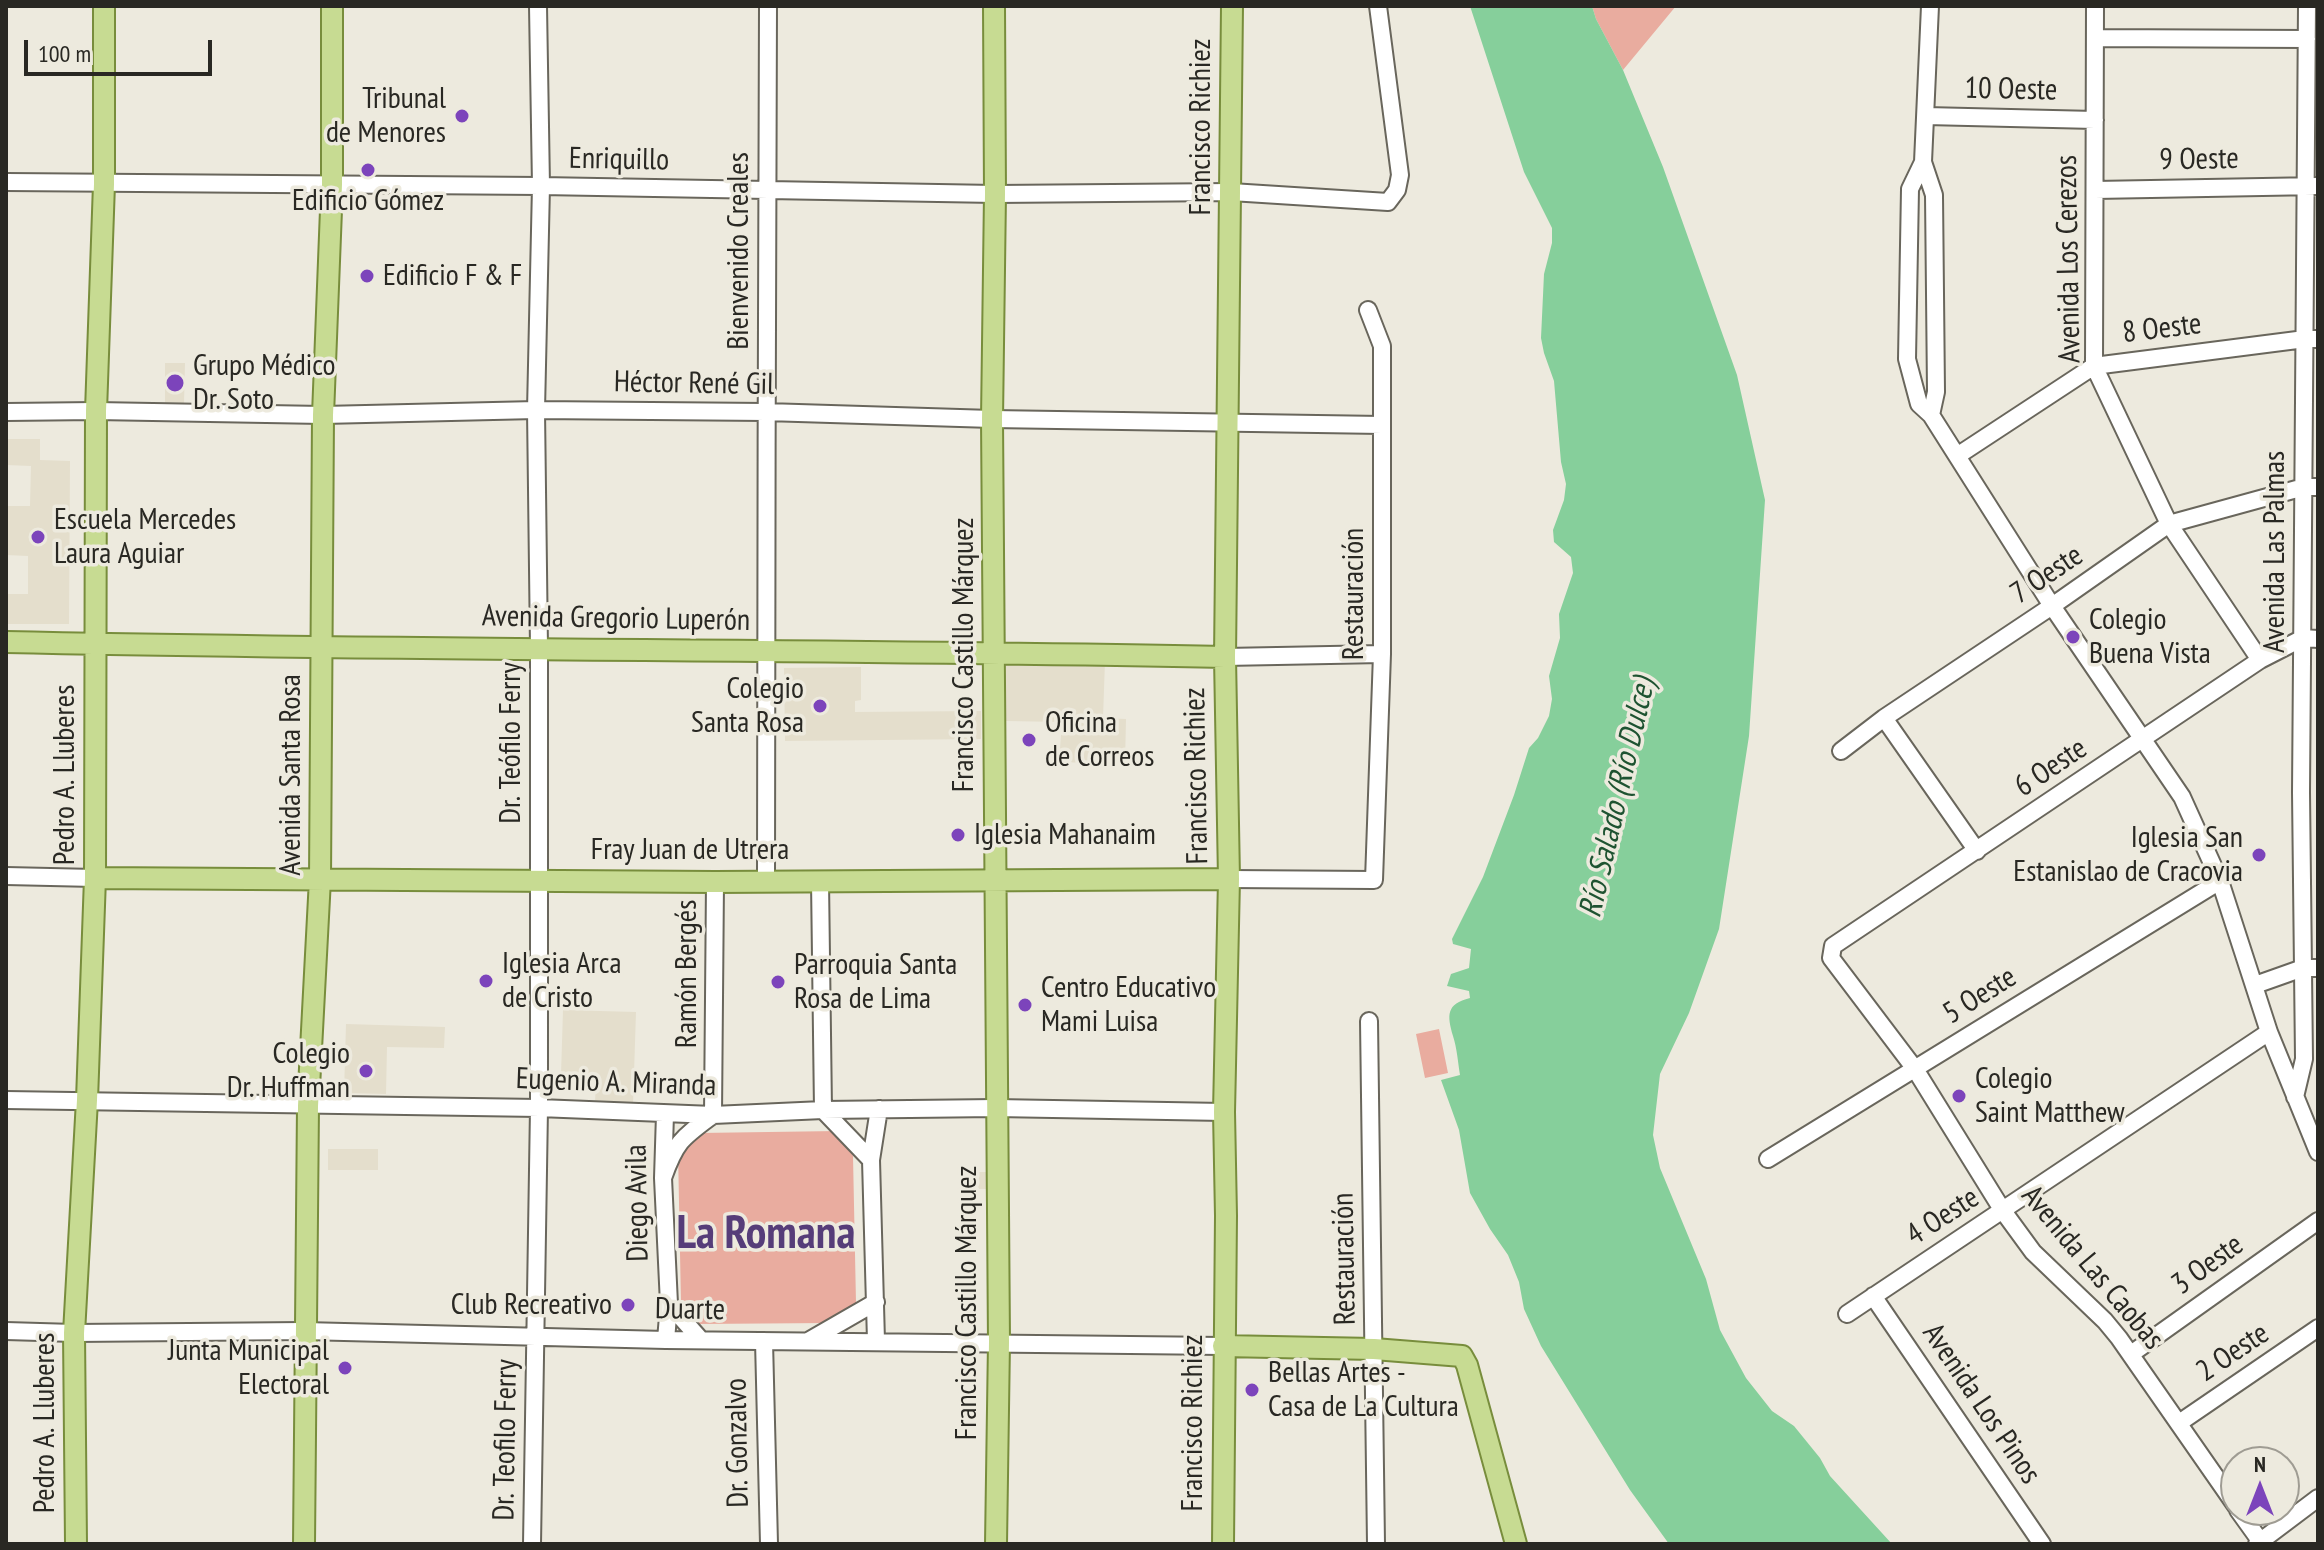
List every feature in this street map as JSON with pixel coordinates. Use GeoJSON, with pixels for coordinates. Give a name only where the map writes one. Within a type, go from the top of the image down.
{"type":"FeatureCollection","features":[{"type":"Feature","properties":{"kind":"main road","name":"Pedro A. Lluberes"},"geometry":{"type":"LineString","coordinates":[[76,1544],[74,1333],[95,878],[96,411],[104,184],[104,6]]}},
{"type":"Feature","properties":{"kind":"main road","name":"Avenida Santa Rosa"},"geometry":{"type":"LineString","coordinates":[[304,1544],[308,1106],[320,879],[323,415],[332,184],[332,6]]}},
{"type":"Feature","properties":{"kind":"main road","name":"Francisco Castillo Márquez"},"geometry":{"type":"LineString","coordinates":[[994,6],[992,419],[999,1342],[996,1544]]}},
{"type":"Feature","properties":{"kind":"main road","name":"Francisco Richiez"},"geometry":{"type":"LineString","coordinates":[[1223,1544],[1224,1112],[1229,879],[1225,657],[1232,6]]}},
{"type":"Feature","properties":{"kind":"main road","name":"Avenida Gregorio Luperón"},"geometry":{"type":"LineString","coordinates":[[6,642],[1225,657]]}},
{"type":"Feature","properties":{"kind":"main road","name":"Fray Juan de Utrera"},"geometry":{"type":"LineString","coordinates":[[95,878],[715,882],[1229,879]]}},
{"type":"Feature","properties":{"kind":"main road","name":"Duarte"},"geometry":{"type":"LineString","coordinates":[[1223,1346],[1374,1349],[1462,1356],[1466,1361],[1516,1544]]}},
{"type":"Feature","properties":{"kind":"street","name":"Dr. Teófilo Ferry"},"geometry":{"type":"LineString","coordinates":[[536,1337],[539,648],[536,410],[541,186],[538,6]]}},
{"type":"Feature","properties":{"kind":"street","name":"Bienvenido Creales"},"geometry":{"type":"LineString","coordinates":[[766,881],[768,6]]}},
{"type":"Feature","properties":{"kind":"street","name":"Enriquillo"},"geometry":{"type":"LineString","coordinates":[[6,182],[541,186],[995,194],[1231,192],[1388,202],[1397,190],[1400,175],[1378,6]]}},
{"type":"Feature","properties":{"kind":"street"},"geometry":{"type":"LineString","coordinates":[[1930,6],[1923,162],[1910,189],[1907,359],[1919,404],[1931,415],[2052,606],[2182,797],[2220,881],[2269,1032],[2318,1152]]}},
{"type":"Feature","properties":{"kind":"street","name":"Avenida Los Cerezos"},"geometry":{"type":"LineString","coordinates":[[2095,6],[2094,366],[2169,524],[2260,660]]}},
{"type":"Feature","properties":{"kind":"street","name":"Avenida Las Palmas"},"geometry":{"type":"LineString","coordinates":[[2295,1097],[2304,1059],[2310,968],[2311,186],[2307,6]]}},
{"type":"Feature","properties":{"kind":"street"},"geometry":{"type":"LineString","coordinates":[[2095,38],[2307,39]]}},
{"type":"Feature","properties":{"kind":"street","name":"10 Oeste"},"geometry":{"type":"LineString","coordinates":[[1926,116],[2095,120]]}},
{"type":"Feature","properties":{"kind":"street"},"geometry":{"type":"LineString","coordinates":[[1923,162],[1934,195],[1936,392],[1931,415]]}},
{"type":"Feature","properties":{"kind":"street","name":"9 Oeste"},"geometry":{"type":"LineString","coordinates":[[2095,190],[2311,186]]}},
{"type":"Feature","properties":{"kind":"street","name":"Restauración"},"geometry":{"type":"LineString","coordinates":[[1368,310],[1382,346],[1382,654],[1374,880]]}},
{"type":"Feature","properties":{"kind":"street","name":"8 Oeste"},"geometry":{"type":"LineString","coordinates":[[1957,456],[2094,366],[2311,339]]}},
{"type":"Feature","properties":{"kind":"street","name":"Héctor René Gil"},"geometry":{"type":"LineString","coordinates":[[6,412],[323,415],[536,410],[766,412],[1382,425]]}},
{"type":"Feature","properties":{"kind":"street","name":"7 Oeste"},"geometry":{"type":"LineString","coordinates":[[1841,751],[1884,718],[2169,524],[2311,487]]}},
{"type":"Feature","properties":{"kind":"street","name":"6 Oeste"},"geometry":{"type":"LineString","coordinates":[[1833,946],[2260,660],[2310,638]]}},
{"type":"Feature","properties":{"kind":"street"},"geometry":{"type":"LineString","coordinates":[[1225,657],[1382,654]]}},
{"type":"Feature","properties":{"kind":"street"},"geometry":{"type":"LineString","coordinates":[[1884,718],[1977,851]]}},
{"type":"Feature","properties":{"kind":"street","name":"Fray Juan de Utrera"},"geometry":{"type":"LineString","coordinates":[[6,876],[95,878]]}},
{"type":"Feature","properties":{"kind":"street","name":"Fray Juan de Utrera"},"geometry":{"type":"LineString","coordinates":[[1229,879],[1374,880]]}},
{"type":"Feature","properties":{"kind":"street"},"geometry":{"type":"LineString","coordinates":[[820,881],[823,1110],[871,1160]]}},
{"type":"Feature","properties":{"kind":"street","name":"5 Oeste"},"geometry":{"type":"LineString","coordinates":[[1768,1159],[2220,881]]}},
{"type":"Feature","properties":{"kind":"street","name":"Ramón Bergés"},"geometry":{"type":"LineString","coordinates":[[713,1115],[715,882]]}},
{"type":"Feature","properties":{"kind":"street","name":"Avenida Las Caobas"},"geometry":{"type":"LineString","coordinates":[[1833,946],[1831,958],[1915,1069],[2003,1211],[2033,1252],[2105,1321],[2220,1483]]}},
{"type":"Feature","properties":{"kind":"street"},"geometry":{"type":"LineString","coordinates":[[2255,985],[2310,968]]}},
{"type":"Feature","properties":{"kind":"street","name":"Restauración"},"geometry":{"type":"LineString","coordinates":[[1369,1021],[1376,1544]]}},
{"type":"Feature","properties":{"kind":"street","name":"4 Oeste"},"geometry":{"type":"LineString","coordinates":[[1847,1314],[2269,1032]]}},
{"type":"Feature","properties":{"kind":"street","name":"Eugenio A. Miranda"},"geometry":{"type":"LineString","coordinates":[[6,1100],[539,1108],[713,1115],[996,1108],[1224,1112]]}},
{"type":"Feature","properties":{"kind":"street"},"geometry":{"type":"LineString","coordinates":[[876,1341],[871,1160],[879,1109]]}},
{"type":"Feature","properties":{"kind":"street","name":"Diego Avila"},"geometry":{"type":"LineString","coordinates":[[665,1114],[663,1178],[669,1304],[666,1340]]}},
{"type":"Feature","properties":{"kind":"street"},"geometry":{"type":"LineString","coordinates":[[663,1178],[672,1151],[684,1136],[713,1115]]}},
{"type":"Feature","properties":{"kind":"street","name":"3 Oeste"},"geometry":{"type":"LineString","coordinates":[[2131,1354],[2318,1221]]}},
{"type":"Feature","properties":{"kind":"street","name":"Avenida Los Pinos"},"geometry":{"type":"LineString","coordinates":[[1873,1296],[2042,1544]]}},
{"type":"Feature","properties":{"kind":"street"},"geometry":{"type":"LineString","coordinates":[[809,1341],[876,1302]]}},
{"type":"Feature","properties":{"kind":"street"},"geometry":{"type":"LineString","coordinates":[[669,1304],[701,1340]]}},
{"type":"Feature","properties":{"kind":"street","name":"2 Oeste"},"geometry":{"type":"LineString","coordinates":[[2179,1423],[2318,1328]]}},
{"type":"Feature","properties":{"kind":"street","name":"Duarte"},"geometry":{"type":"LineString","coordinates":[[6,1331],[304,1331],[666,1340],[1223,1346]]}},
{"type":"Feature","properties":{"kind":"street","name":"Dr. Teofilo Ferry"},"geometry":{"type":"LineString","coordinates":[[532,1544],[536,1337]]}},
{"type":"Feature","properties":{"kind":"street","name":"Dr. Gonzalvo"},"geometry":{"type":"LineString","coordinates":[[764,1341],[769,1544]]}},
{"type":"Feature","properties":{"kind":"street"},"geometry":{"type":"LineString","coordinates":[[2259,1543],[2318,1498]]}},
{"type":"Feature","properties":{"kind":"street","name":"Avenida Las Caobas"},"geometry":{"type":"LineString","coordinates":[[2248,1526],[2259,1543]]}},
{"type":"Feature","properties":{"kind":"shaded area"},"geometry":{"type":"Polygon","coordinates":[[[1592,6],[1676,6],[1623,70],[1592,6]]]}},
{"type":"Feature","properties":{"kind":"shaded area","name":"Grupo Médico Dr. Soto"},"geometry":{"type":"Polygon","coordinates":[[[165,363],[185,363],[184,403],[165,403],[165,363]]]}},
{"type":"Feature","properties":{"kind":"shaded area","name":"Escuela Mercedes Laura Aguiar"},"geometry":{"type":"Polygon","coordinates":[[[6,439],[40,439],[40,460],[70,461],[69,624],[6,624],[6,594],[28,594],[28,556],[6,555],[6,519],[8,506],[30,506],[31,466],[6,465],[6,439]]]}},
{"type":"Feature","properties":{"kind":"shaded area"},"geometry":{"type":"Polygon","coordinates":[[[1006,658],[1105,661],[1103,718],[1126,719],[1125,764],[1059,762],[1062,722],[1006,721],[1006,658]]]}},
{"type":"Feature","properties":{"kind":"shaded area","name":"Colegio Santa Rosa"},"geometry":{"type":"Polygon","coordinates":[[[861,667],[861,700],[855,701],[855,712],[981,711],[981,739],[785,741],[784,668],[861,667]]]}},
{"type":"Feature","properties":{"kind":"shaded area"},"geometry":{"type":"Polygon","coordinates":[[[563,1010],[636,1012],[633,1104],[595,1103],[596,1077],[561,1075],[563,1010]]]}},
{"type":"Feature","properties":{"kind":"shaded area","name":"Colegio Dr. Huffman"},"geometry":{"type":"Polygon","coordinates":[[[346,1024],[445,1027],[444,1048],[387,1047],[386,1094],[344,1093],[346,1024]]]}},
{"type":"Feature","properties":{"kind":"shaded area"},"geometry":{"type":"Polygon","coordinates":[[[1439,1029],[1448,1073],[1425,1078],[1416,1034],[1439,1029]]]}},
{"type":"Feature","properties":{"kind":"shaded area"},"geometry":{"type":"Polygon","coordinates":[[[838,1131],[853,1156],[856,1303],[830,1323],[696,1324],[681,1304],[678,1151],[699,1133],[838,1131]]]}},
{"type":"Feature","properties":{"kind":"shaded area"},"geometry":{"type":"Polygon","coordinates":[[[328,1149],[378,1149],[378,1170],[328,1170],[328,1149]]]}},
{"type":"Feature","properties":{"kind":"shaded area"},"geometry":{"type":"Polygon","coordinates":[[[959,1172],[987,1172],[987,1189],[959,1189],[959,1172]]]}},
{"type":"Feature","properties":{"kind":"water","name":"Río Salado (Río Dulce)"},"geometry":{"type":"Polygon","coordinates":[[[1470,6],[1592,6],[1623,70],[1663,167],[1737,375],[1765,500],[1749,736],[1719,929],[1689,1013],[1660,1074],[1653,1135],[1660,1168],[1706,1279],[1720,1330],[1746,1378],[1772,1411],[1794,1426],[1820,1458],[1830,1476],[1892,1544],[1669,1544],[1630,1490],[1541,1346],[1524,1309],[1519,1282],[1508,1255],[1470,1193],[1459,1130],[1441,1080],[1460,1075],[1449,1016],[1452,1007],[1470,998],[1469,991],[1447,986],[1451,974],[1469,968],[1471,949],[1453,944],[1452,939],[1483,877],[1529,748],[1549,716],[1552,699],[1549,676],[1560,638],[1559,614],[1573,573],[1571,557],[1554,542],[1553,530],[1564,500],[1566,484],[1561,462],[1554,381],[1541,338],[1544,274],[1552,243],[1552,228],[1524,172],[1470,6]]]}},
{"type":"Feature","properties":{"kind":"place","name":"Tribunal de Menores"},"geometry":{"type":"Point","coordinates":[462,116]}},
{"type":"Feature","properties":{"kind":"place","name":"Edificio Gómez"},"geometry":{"type":"Point","coordinates":[368,170]}},
{"type":"Feature","properties":{"kind":"place","name":"Edificio F & F"},"geometry":{"type":"Point","coordinates":[367,276]}},
{"type":"Feature","properties":{"kind":"place","name":"Grupo Médico Dr. Soto"},"geometry":{"type":"Point","coordinates":[175,383]}},
{"type":"Feature","properties":{"kind":"place","name":"Escuela Mercedes Laura Aguiar"},"geometry":{"type":"Point","coordinates":[38,537]}},
{"type":"Feature","properties":{"kind":"place","name":"Colegio Buena Vista"},"geometry":{"type":"Point","coordinates":[2073,637]}},
{"type":"Feature","properties":{"kind":"place","name":"Colegio Santa Rosa"},"geometry":{"type":"Point","coordinates":[820,706]}},
{"type":"Feature","properties":{"kind":"place","name":"Oficina de Correos"},"geometry":{"type":"Point","coordinates":[1029,740]}},
{"type":"Feature","properties":{"kind":"place","name":"Iglesia Mahanaim"},"geometry":{"type":"Point","coordinates":[958,835]}},
{"type":"Feature","properties":{"kind":"place","name":"Iglesia San Estanislao de Cracovia"},"geometry":{"type":"Point","coordinates":[2259,855]}},
{"type":"Feature","properties":{"kind":"place","name":"Iglesia Arca de Cristo"},"geometry":{"type":"Point","coordinates":[486,981]}},
{"type":"Feature","properties":{"kind":"place","name":"Parroquia Santa Rosa de Lima"},"geometry":{"type":"Point","coordinates":[778,982]}},
{"type":"Feature","properties":{"kind":"place","name":"Centro Educativo Mami Luisa"},"geometry":{"type":"Point","coordinates":[1025,1005]}},
{"type":"Feature","properties":{"kind":"place","name":"Colegio Dr. Huffman"},"geometry":{"type":"Point","coordinates":[366,1071]}},
{"type":"Feature","properties":{"kind":"place","name":"Colegio Saint Matthew"},"geometry":{"type":"Point","coordinates":[1959,1096]}},
{"type":"Feature","properties":{"kind":"place","name":"Club Recreativo"},"geometry":{"type":"Point","coordinates":[628,1305]}},
{"type":"Feature","properties":{"kind":"place","name":"Junta Municipal Electoral"},"geometry":{"type":"Point","coordinates":[345,1368]}},
{"type":"Feature","properties":{"kind":"place","name":"Bellas Artes - Casa de La Cultura"},"geometry":{"type":"Point","coordinates":[1252,1390]}},
{"type":"Feature","properties":{"kind":"district","name":"La Romana"},"geometry":{"type":"Point","coordinates":[766,1235]}}]}
